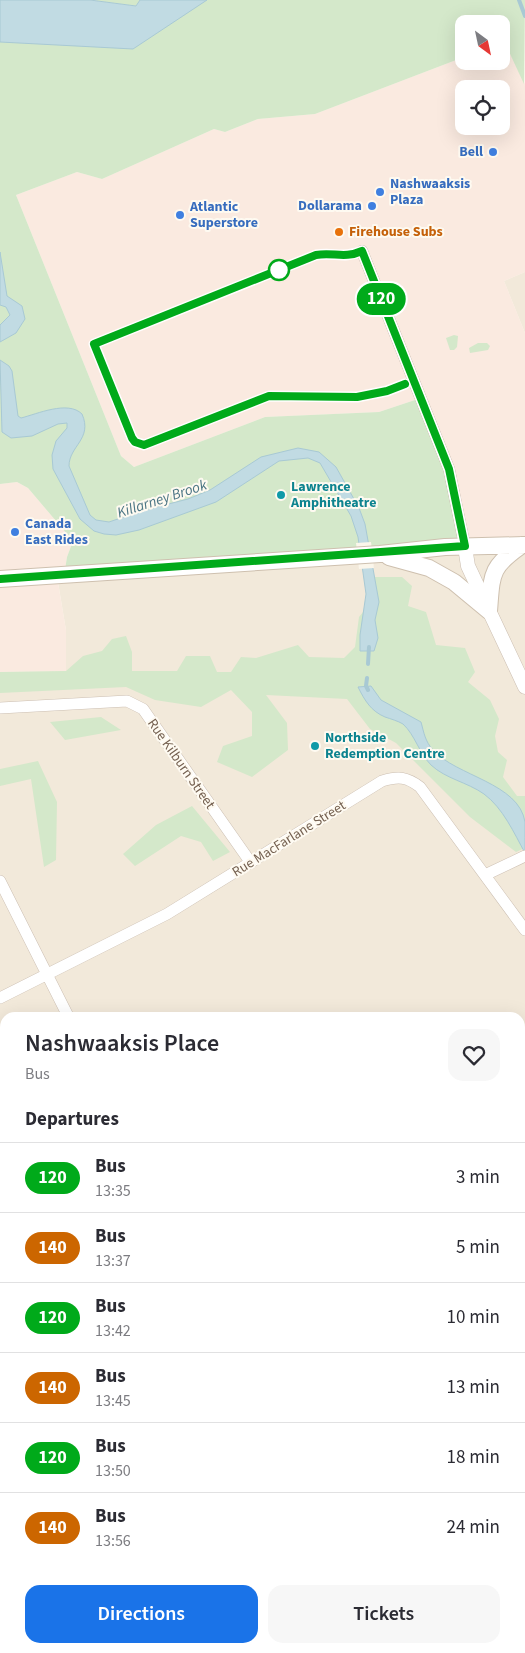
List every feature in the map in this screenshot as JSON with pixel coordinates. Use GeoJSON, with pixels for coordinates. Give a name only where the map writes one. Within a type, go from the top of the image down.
{"type":"FeatureCollection","features":[{"type":"Feature","properties":{"kind":"main road"},"geometry":{"type":"LineString","coordinates":[[0,578],[380,554],[465,546],[523,545]]}},
{"type":"Feature","properties":{"kind":"main road"},"geometry":{"type":"LineString","coordinates":[[489,611],[495,568],[506,556],[523,545]]}},
{"type":"Feature","properties":{"kind":"main road"},"geometry":{"type":"LineString","coordinates":[[380,554],[429,568],[454,582],[489,611]]}},
{"type":"Feature","properties":{"kind":"street"},"geometry":{"type":"LineString","coordinates":[[362,251],[449,469],[468,566],[525,687]]}},
{"type":"Feature","properties":{"kind":"street","name":"Rue Kilburn Street"},"geometry":{"type":"LineString","coordinates":[[0,708],[127,701],[142,709],[251,863]]}},
{"type":"Feature","properties":{"kind":"street","name":"Rue MacFarlane Street"},"geometry":{"type":"LineString","coordinates":[[0,998],[167,914],[382,780],[396,777],[409,778],[420,787],[525,930]]}},
{"type":"Feature","properties":{"kind":"street"},"geometry":{"type":"LineString","coordinates":[[485,875],[522,857]]}},
{"type":"Feature","properties":{"kind":"street"},"geometry":{"type":"LineString","coordinates":[[0,881],[66,1012]]}},
{"type":"Feature","properties":{"kind":"shaded area","name":"Nashwaaksis Plaza"},"geometry":{"type":"Polygon","coordinates":[[[510,53],[525,84],[525,272],[504,281],[525,333],[525,545],[465,547],[421,398],[379,412],[265,417],[134,467],[121,456],[16,195],[77,172],[102,179],[214,129],[225,132],[258,119],[315,114],[455,60],[455,70],[510,70],[510,53]]]}},
{"type":"Feature","properties":{"kind":"shaded area"},"geometry":{"type":"Polygon","coordinates":[[[525,272],[525,333],[504,281],[525,272]]]}},
{"type":"Feature","properties":{"kind":"shaded area"},"geometry":{"type":"Polygon","coordinates":[[[17,482],[28,488],[73,541],[67,557],[64,576],[57,577],[66,630],[66,671],[0,672],[0,484],[17,482]]]}},
{"type":"Feature","properties":{"kind":"shaded area"},"geometry":{"type":"Polygon","coordinates":[[[525,545],[525,1012],[0,1012],[0,672],[66,671],[66,630],[57,576],[525,545]]]}},
{"type":"Feature","properties":{"kind":"green space"},"geometry":{"type":"Polygon","coordinates":[[[90,0],[140,0],[136,6],[90,0]]]}},
{"type":"Feature","properties":{"kind":"green space"},"geometry":{"type":"Polygon","coordinates":[[[193,0],[525,0],[524,84],[510,54],[510,15],[455,15],[455,60],[315,114],[258,119],[225,132],[214,129],[102,179],[77,172],[16,195],[121,456],[134,467],[265,417],[379,412],[421,398],[449,469],[465,547],[64,576],[67,557],[73,541],[28,488],[17,482],[0,484],[0,40],[193,0]]]}},
{"type":"Feature","properties":{"kind":"green space"},"geometry":{"type":"Polygon","coordinates":[[[454,335],[458,336],[457,347],[454,350],[450,350],[446,338],[454,335]]]}},
{"type":"Feature","properties":{"kind":"green space"},"geometry":{"type":"Polygon","coordinates":[[[478,343],[487,343],[490,346],[488,350],[470,353],[469,348],[478,343]]]}},
{"type":"Feature","properties":{"kind":"green space"},"geometry":{"type":"Polygon","coordinates":[[[368,577],[402,577],[412,586],[408,606],[426,612],[436,645],[465,648],[475,672],[468,682],[490,700],[499,719],[495,736],[498,752],[507,760],[503,777],[517,796],[525,796],[525,848],[516,852],[470,817],[396,743],[370,729],[347,699],[266,695],[287,723],[288,750],[252,777],[217,762],[223,746],[252,736],[252,712],[231,690],[201,707],[155,700],[126,687],[0,693],[0,672],[66,671],[83,656],[102,651],[112,639],[126,636],[132,652],[132,671],[177,671],[186,656],[210,656],[217,672],[231,672],[241,657],[256,658],[298,645],[309,657],[344,658],[355,647],[359,617],[372,601],[368,577]]]}},
{"type":"Feature","properties":{"kind":"green space"},"geometry":{"type":"Polygon","coordinates":[[[101,717],[121,730],[65,740],[50,722],[101,717]]]}},
{"type":"Feature","properties":{"kind":"green space"},"geometry":{"type":"Polygon","coordinates":[[[38,761],[57,802],[56,860],[44,867],[31,779],[0,786],[0,769],[38,761]]]}},
{"type":"Feature","properties":{"kind":"green space"},"geometry":{"type":"Polygon","coordinates":[[[192,806],[230,852],[213,861],[201,842],[181,836],[135,866],[123,854],[156,825],[192,806]]]}},
{"type":"Feature","properties":{"kind":"water"},"geometry":{"type":"Polygon","coordinates":[[[0,0],[90,0],[136,6],[140,0],[207,0],[133,49],[0,42],[0,0]]]}},
{"type":"Feature","properties":{"kind":"water"},"geometry":{"type":"Polygon","coordinates":[[[0,252],[7,296],[22,306],[25,319],[16,333],[0,342],[0,325],[10,315],[6,307],[0,305],[0,252]]]}},
{"type":"Feature","properties":{"kind":"water"},"geometry":{"type":"Polygon","coordinates":[[[0,360],[9,366],[12,371],[18,416],[21,418],[61,408],[76,410],[82,414],[85,430],[70,459],[69,466],[90,515],[96,520],[109,522],[141,511],[188,499],[210,490],[261,457],[298,448],[319,452],[336,467],[359,508],[365,524],[379,602],[375,620],[378,638],[374,651],[360,651],[360,635],[366,594],[358,537],[351,516],[320,463],[308,458],[279,461],[216,502],[139,530],[116,535],[94,531],[80,519],[53,469],[52,455],[56,441],[67,428],[67,423],[58,424],[32,436],[11,438],[2,432],[0,360]]]}},
{"type":"Feature","properties":{"kind":"water"},"geometry":{"type":"Polygon","coordinates":[[[371,686],[381,700],[421,722],[428,743],[443,759],[499,789],[511,798],[520,809],[525,822],[525,853],[507,821],[491,800],[477,790],[437,770],[423,755],[411,733],[403,724],[380,715],[372,709],[358,687],[371,686]]]}},
{"type":"Feature","properties":{"kind":"pier"},"geometry":{"type":"Polygon","coordinates":[[[371,542],[374,568],[359,569],[356,543],[371,542]]]}},
{"type":"Feature","properties":{"kind":"waterway"},"geometry":{"type":"LineString","coordinates":[[519,0],[525,16]]}},
{"type":"Feature","properties":{"kind":"waterway","name":"Killarney Brook"},"geometry":{"type":"LineString","coordinates":[[368,664],[369,647]]}},
{"type":"Feature","properties":{"kind":"waterway","name":"Killarney Brook"},"geometry":{"type":"LineString","coordinates":[[367,678],[366,686],[368,690]]}},
{"type":"Feature","properties":{"kind":"bus line","name":"120"},"geometry":{"type":"LineString","coordinates":[[0,579],[380,554],[465,546],[455,489],[449,469],[362,251],[345,257],[331,254],[316,255],[94,344],[132,438],[135,442],[144,445],[269,396],[357,397],[387,391],[405,384]]}},
{"type":"Feature","properties":{"kind":"place","name":"Bell"},"geometry":{"type":"Point","coordinates":[493,152]}},
{"type":"Feature","properties":{"kind":"place","name":"Nashwaaksis Plaza"},"geometry":{"type":"Point","coordinates":[380,192]}},
{"type":"Feature","properties":{"kind":"place","name":"Dollarama"},"geometry":{"type":"Point","coordinates":[372,206]}},
{"type":"Feature","properties":{"kind":"place","name":"Atlantic Superstore"},"geometry":{"type":"Point","coordinates":[180,215]}},
{"type":"Feature","properties":{"kind":"place","name":"Firehouse Subs"},"geometry":{"type":"Point","coordinates":[339,232]}},
{"type":"Feature","properties":{"kind":"place","name":"Lawrence Amphitheatre"},"geometry":{"type":"Point","coordinates":[281,495]}},
{"type":"Feature","properties":{"kind":"place","name":"Canada East Rides"},"geometry":{"type":"Point","coordinates":[15,532]}},
{"type":"Feature","properties":{"kind":"place","name":"Northside Redemption Centre"},"geometry":{"type":"Point","coordinates":[315,746]}}]}
